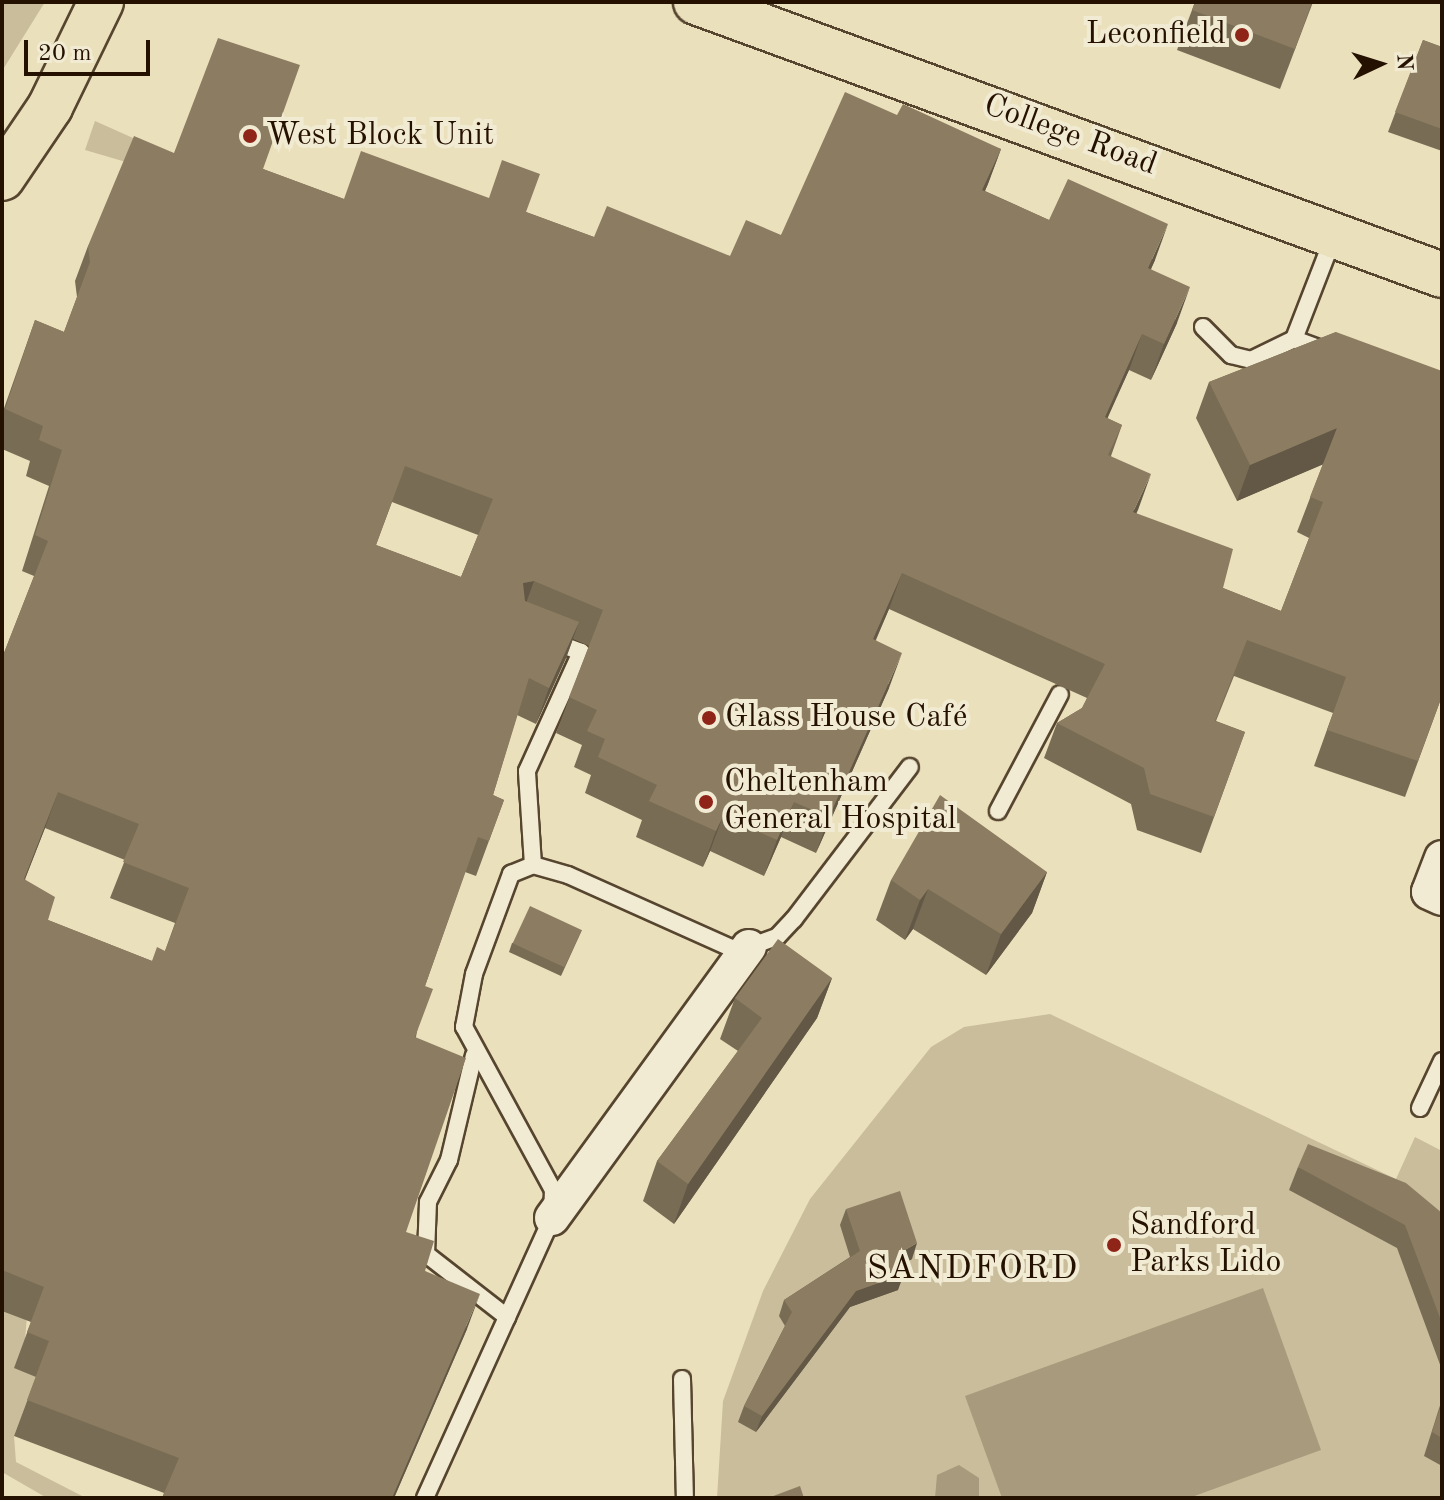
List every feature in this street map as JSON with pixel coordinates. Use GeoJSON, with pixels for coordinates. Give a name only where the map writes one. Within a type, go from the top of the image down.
{"type":"FeatureCollection","features":[{"type":"Feature","properties":{"kind":"main road"},"geometry":{"type":"LineString","coordinates":[[2,178],[50,107],[101,2]]}},
{"type":"Feature","properties":{"kind":"main road","name":"College Road"},"geometry":{"type":"LineString","coordinates":[[696,2],[1442,275]]}},
{"type":"Feature","properties":{"kind":"street"},"geometry":{"type":"LineString","coordinates":[[1442,858],[1429,892],[1442,898]]}},
{"type":"Feature","properties":{"kind":"street"},"geometry":{"type":"LineString","coordinates":[[552,1218],[749,947]]}},
{"type":"Feature","properties":{"kind":"lane"},"geometry":{"type":"LineString","coordinates":[[1203,327],[1231,355],[1251,360],[1294,339],[1335,234]]}},
{"type":"Feature","properties":{"kind":"lane"},"geometry":{"type":"LineString","coordinates":[[1294,339],[1339,355]]}},
{"type":"Feature","properties":{"kind":"lane"},"geometry":{"type":"LineString","coordinates":[[530,632],[581,652],[527,771],[533,865]]}},
{"type":"Feature","properties":{"kind":"lane"},"geometry":{"type":"LineString","coordinates":[[998,811],[1060,694]]}},
{"type":"Feature","properties":{"kind":"lane"},"geometry":{"type":"LineString","coordinates":[[425,1498],[552,1218],[553,1190],[474,1055],[464,1027],[474,974],[502,890],[511,874],[533,865],[731,948],[749,947],[777,937],[794,919],[910,767]]}},
{"type":"Feature","properties":{"kind":"lane"},"geometry":{"type":"LineString","coordinates":[[474,1055],[449,1160],[428,1202],[426,1254],[507,1317]]}},
{"type":"Feature","properties":{"kind":"lane"},"geometry":{"type":"LineString","coordinates":[[1420,1108],[1442,1061]]}},
{"type":"Feature","properties":{"kind":"lane"},"geometry":{"type":"LineString","coordinates":[[682,1379],[685,1498]]}},
{"type":"Feature","properties":{"kind":"shaded area"},"geometry":{"type":"Polygon","coordinates":[[[2,2],[45,2],[2,71],[2,2]]]}},
{"type":"Feature","properties":{"kind":"shaded area"},"geometry":{"type":"Polygon","coordinates":[[[95,121],[151,146],[143,167],[85,150],[95,121]]]}},
{"type":"Feature","properties":{"kind":"shaded area","name":"Sandford Parks Lido"},"geometry":{"type":"Polygon","coordinates":[[[1050,1014],[1396,1179],[1415,1137],[1442,1151],[1442,1498],[717,1498],[723,1401],[763,1291],[810,1199],[931,1047],[964,1027],[1050,1014]]]}},
{"type":"Feature","properties":{"kind":"shaded area"},"geometry":{"type":"Polygon","coordinates":[[[1263,1288],[1321,1450],[1189,1498],[1002,1498],[965,1396],[1263,1288]]]}},
{"type":"Feature","properties":{"kind":"shaded area"},"geometry":{"type":"Polygon","coordinates":[[[2,1294],[28,1304],[25,1340],[36,1377],[14,1436],[16,1462],[86,1498],[47,1498],[2,1472],[2,1294]]]}},
{"type":"Feature","properties":{"kind":"shaded area"},"geometry":{"type":"Polygon","coordinates":[[[959,1465],[979,1478],[979,1498],[935,1498],[937,1475],[959,1465]]]}},
{"type":"Feature","properties":{"kind":"building"},"geometry":{"type":"Polygon","coordinates":[[[1195,2],[1312,2],[1295,49],[1192,10],[1195,2]]]}},
{"type":"Feature","properties":{"kind":"building","name":"Cheltenham General Hospital"},"geometry":{"type":"Polygon","coordinates":[[[218,38],[300,65],[263,169],[344,199],[361,151],[489,198],[502,160],[540,174],[526,212],[594,237],[607,206],[730,256],[746,220],[781,235],[845,92],[897,115],[903,104],[1001,149],[982,190],[1049,220],[1068,179],[1168,224],[1148,268],[1190,287],[1164,344],[1142,334],[1105,417],[1122,425],[1108,455],[1151,474],[1133,512],[1233,549],[1223,588],[1281,611],[1323,502],[1310,497],[1337,428],[1250,465],[1209,382],[1336,332],[1442,371],[1442,696],[1418,761],[1327,730],[1346,677],[1247,640],[1215,721],[1245,732],[1214,817],[1150,794],[1144,768],[1057,723],[1082,708],[1105,664],[902,573],[873,639],[902,653],[829,817],[794,802],[777,840],[723,816],[716,831],[649,801],[657,785],[598,757],[605,739],[587,731],[597,710],[569,697],[603,610],[534,581],[523,583],[525,601],[579,622],[549,688],[529,678],[493,795],[504,800],[489,841],[478,837],[425,986],[433,989],[415,1037],[466,1058],[406,1232],[434,1241],[425,1271],[480,1294],[392,1498],[162,1498],[179,1458],[27,1400],[49,1341],[27,1332],[44,1287],[2,1270],[2,658],[48,541],[35,535],[62,450],[39,440],[43,426],[5,409],[35,320],[64,332],[90,262],[88,246],[134,136],[174,153],[218,38]],[[405,466],[376,545],[461,577],[493,499],[405,466]],[[58,792],[24,879],[55,897],[48,920],[152,961],[157,947],[165,951],[189,888],[123,862],[139,824],[58,792]]]}},
{"type":"Feature","properties":{"kind":"building"},"geometry":{"type":"Polygon","coordinates":[[[1423,40],[1442,47],[1442,129],[1395,112],[1423,40]]]}},
{"type":"Feature","properties":{"kind":"building"},"geometry":{"type":"Polygon","coordinates":[[[940,795],[1047,872],[1001,934],[928,889],[920,900],[891,880],[940,795]]]}},
{"type":"Feature","properties":{"kind":"building"},"geometry":{"type":"Polygon","coordinates":[[[530,906],[582,930],[564,967],[513,943],[530,906]]]}},
{"type":"Feature","properties":{"kind":"building"},"geometry":{"type":"Polygon","coordinates":[[[778,939],[832,978],[688,1184],[657,1161],[762,1018],[735,998],[778,939]]]}},
{"type":"Feature","properties":{"kind":"building"},"geometry":{"type":"Polygon","coordinates":[[[1308,1144],[1406,1183],[1442,1213],[1442,1323],[1405,1225],[1298,1167],[1308,1144]]]}},
{"type":"Feature","properties":{"kind":"building"},"geometry":{"type":"Polygon","coordinates":[[[900,1191],[917,1243],[898,1254],[904,1274],[856,1291],[762,1416],[744,1406],[792,1312],[784,1300],[860,1251],[846,1209],[900,1191]]]}},
{"type":"Feature","properties":{"kind":"building"},"geometry":{"type":"Polygon","coordinates":[[[1442,1402],[1442,1438],[1432,1432],[1442,1402]]]}},
{"type":"Feature","properties":{"kind":"building"},"geometry":{"type":"Polygon","coordinates":[[[800,1486],[804,1498],[768,1498],[800,1486]]]}},
{"type":"Feature","properties":{"kind":"place","name":"Leconfield"},"geometry":{"type":"Point","coordinates":[1242,35]}},
{"type":"Feature","properties":{"kind":"place","name":"West Block Unit"},"geometry":{"type":"Point","coordinates":[250,136]}},
{"type":"Feature","properties":{"kind":"place","name":"Glass House Café"},"geometry":{"type":"Point","coordinates":[709,718]}},
{"type":"Feature","properties":{"kind":"place","name":"Cheltenham General Hospital"},"geometry":{"type":"Point","coordinates":[706,802]}},
{"type":"Feature","properties":{"kind":"place","name":"Sandford Parks Lido"},"geometry":{"type":"Point","coordinates":[1114,1245]}},
{"type":"Feature","properties":{"kind":"district","name":"SANDFORD"},"geometry":{"type":"Point","coordinates":[973,1270]}}]}
